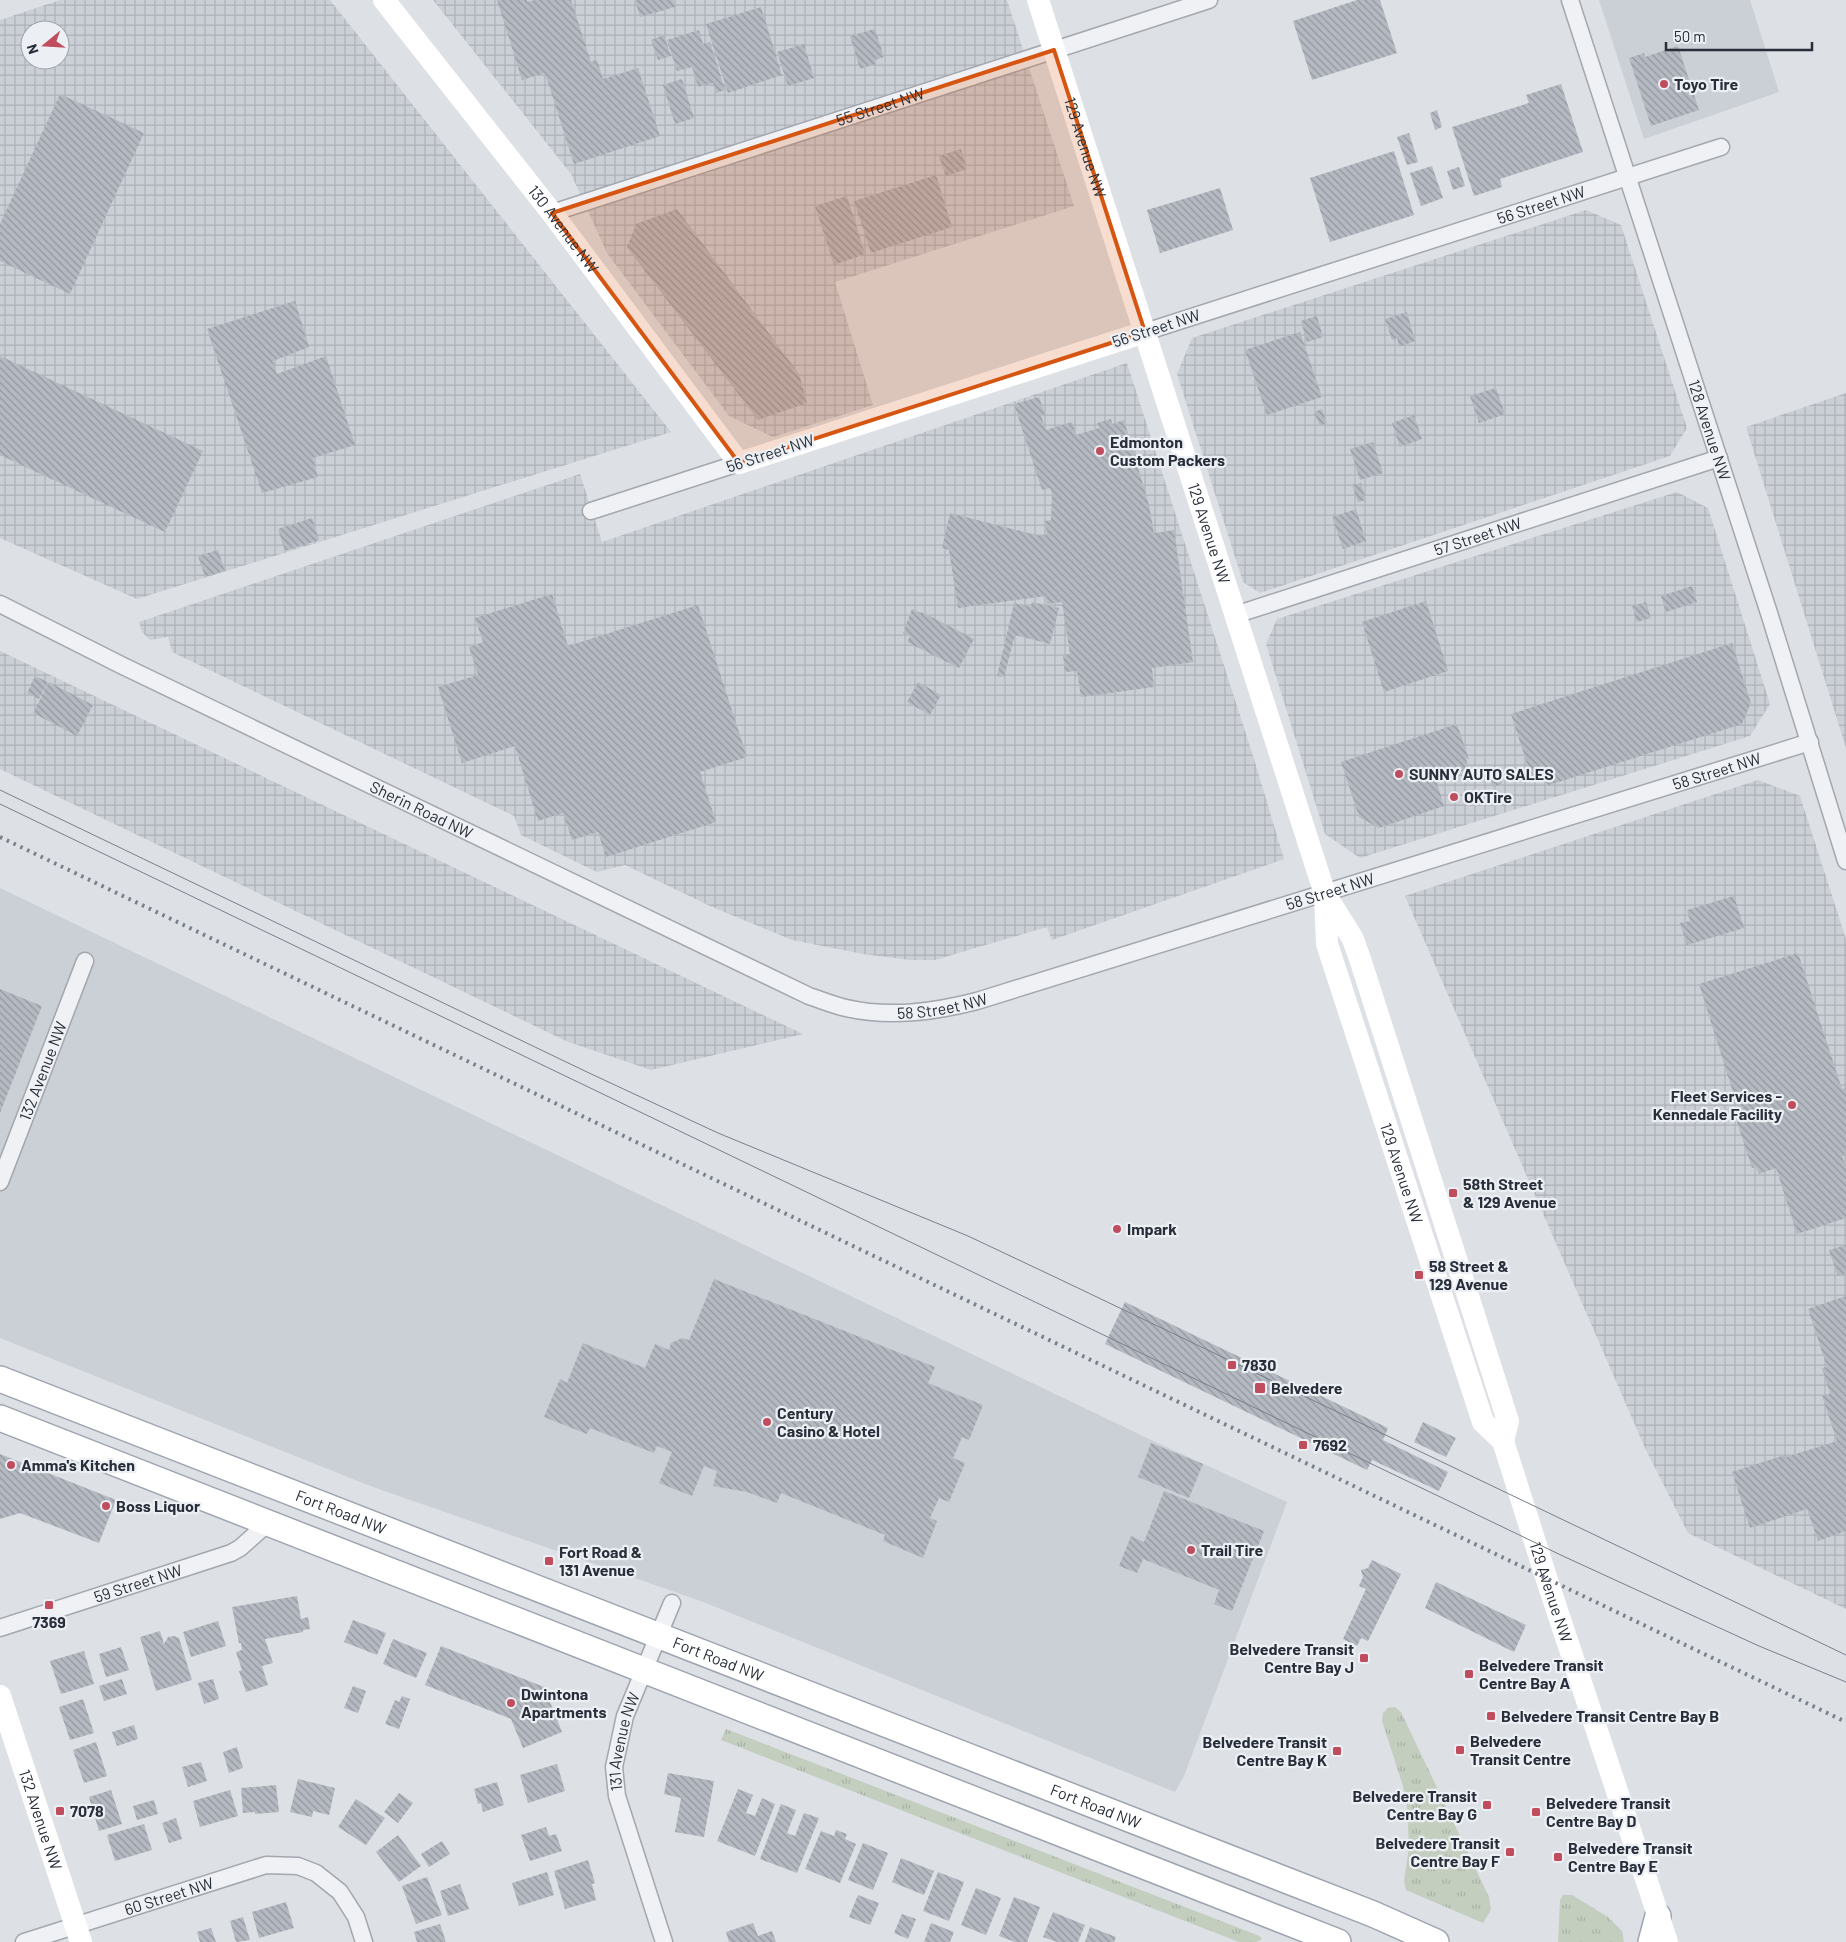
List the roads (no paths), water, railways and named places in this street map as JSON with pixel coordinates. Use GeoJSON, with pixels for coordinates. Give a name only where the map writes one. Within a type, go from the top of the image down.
{"type":"FeatureCollection","features":[{"type":"Feature","properties":{"kind":"main road","name":"Fort Road NW"},"geometry":{"type":"LineString","coordinates":[[0,1379],[1372,1914],[1436,1942]]}},
{"type":"Feature","properties":{"kind":"main road"},"geometry":{"type":"LineString","coordinates":[[2,1420],[644,1669],[1338,1942]]}},
{"type":"Feature","properties":{"kind":"main road"},"geometry":{"type":"LineString","coordinates":[[1651,1942],[1658,1916]]}},
{"type":"Feature","properties":{"kind":"street","name":"130 Avenue NW"},"geometry":{"type":"LineString","coordinates":[[384,0],[552,213],[740,463]]}},
{"type":"Feature","properties":{"kind":"street","name":"129 Avenue NW"},"geometry":{"type":"LineString","coordinates":[[1038,0],[1325,894],[1327,944],[1482,1422],[1503,1441],[1667,1942]]}},
{"type":"Feature","properties":{"kind":"street","name":"55 Street NW"},"geometry":{"type":"LineString","coordinates":[[552,213],[1209,0]]}},
{"type":"Feature","properties":{"kind":"street","name":"128 Avenue NW"},"geometry":{"type":"LineString","coordinates":[[1570,0],[1810,742],[1846,862]]}},
{"type":"Feature","properties":{"kind":"street","name":"56 Street NW"},"geometry":{"type":"LineString","coordinates":[[591,511],[1721,147]]}},
{"type":"Feature","properties":{"kind":"street","name":"57 Street NW"},"geometry":{"type":"LineString","coordinates":[[1235,615],[1719,458]]}},
{"type":"Feature","properties":{"kind":"street","name":"Sherin Road NW"},"geometry":{"type":"LineString","coordinates":[[0,604],[123,666],[766,976],[809,996],[844,1008]]}},
{"type":"Feature","properties":{"kind":"street","name":"58 Street NW"},"geometry":{"type":"LineString","coordinates":[[844,1008],[868,1012],[908,1013],[954,1007],[1325,894],[1810,742]]}},
{"type":"Feature","properties":{"kind":"street","name":"132 Avenue NW"},"geometry":{"type":"LineString","coordinates":[[0,1182],[85,961]]}},
{"type":"Feature","properties":{"kind":"street","name":"59 Street NW"},"geometry":{"type":"LineString","coordinates":[[0,1628],[231,1553],[240,1548],[268,1523]]}},
{"type":"Feature","properties":{"kind":"street","name":"131 Avenue NW"},"geometry":{"type":"LineString","coordinates":[[664,1942],[617,1796],[614,1767],[625,1716],[672,1603]]}},
{"type":"Feature","properties":{"kind":"street","name":"132 Avenue NW"},"geometry":{"type":"LineString","coordinates":[[0,1696],[79,1934]]}},
{"type":"Feature","properties":{"kind":"street","name":"60 Street NW"},"geometry":{"type":"LineString","coordinates":[[24,1942],[79,1934],[266,1865],[298,1866],[316,1873],[340,1892],[356,1917],[364,1942]]}},
{"type":"Feature","properties":{"kind":"tram line"},"geometry":{"type":"LineString","coordinates":[[0,790],[718,1133],[968,1236],[1846,1655]]}},
{"type":"Feature","properties":{"kind":"tram line"},"geometry":{"type":"LineString","coordinates":[[0,804],[1565,1557],[1759,1646],[1846,1682]]}},
{"type":"Feature","properties":{"kind":"railway"},"geometry":{"type":"LineString","coordinates":[[0,837],[1846,1722]]}},
{"type":"Feature","properties":{"kind":"place","name":"Toyo Tire"},"geometry":{"type":"Point","coordinates":[1664,84]}},
{"type":"Feature","properties":{"kind":"place","name":"Edmonton Custom Packers"},"geometry":{"type":"Point","coordinates":[1100,451]}},
{"type":"Feature","properties":{"kind":"place","name":"SUNNY AUTO SALES"},"geometry":{"type":"Point","coordinates":[1399,774]}},
{"type":"Feature","properties":{"kind":"place","name":"OKTire"},"geometry":{"type":"Point","coordinates":[1454,797]}},
{"type":"Feature","properties":{"kind":"place","name":"Fleet Services - Kennedale Facility"},"geometry":{"type":"Point","coordinates":[1792,1105]}},
{"type":"Feature","properties":{"kind":"place","name":"58th Street & 129 Avenue"},"geometry":{"type":"Point","coordinates":[1453,1193]}},
{"type":"Feature","properties":{"kind":"place","name":"Impark"},"geometry":{"type":"Point","coordinates":[1117,1229]}},
{"type":"Feature","properties":{"kind":"place","name":"58 Street & 129 Avenue"},"geometry":{"type":"Point","coordinates":[1419,1275]}},
{"type":"Feature","properties":{"kind":"place","name":"7830"},"geometry":{"type":"Point","coordinates":[1232,1365]}},
{"type":"Feature","properties":{"kind":"place","name":"Belvedere"},"geometry":{"type":"Point","coordinates":[1260,1388]}},
{"type":"Feature","properties":{"kind":"place","name":"Century Casino & Hotel"},"geometry":{"type":"Point","coordinates":[767,1422]}},
{"type":"Feature","properties":{"kind":"place","name":"7692"},"geometry":{"type":"Point","coordinates":[1303,1445]}},
{"type":"Feature","properties":{"kind":"place","name":"Amma's Kitchen"},"geometry":{"type":"Point","coordinates":[11,1465]}},
{"type":"Feature","properties":{"kind":"place","name":"Boss Liquor"},"geometry":{"type":"Point","coordinates":[106,1506]}},
{"type":"Feature","properties":{"kind":"place","name":"Trail Tire"},"geometry":{"type":"Point","coordinates":[1191,1550]}},
{"type":"Feature","properties":{"kind":"place","name":"Fort Road & 131 Avenue"},"geometry":{"type":"Point","coordinates":[549,1561]}},
{"type":"Feature","properties":{"kind":"place","name":"7369"},"geometry":{"type":"Point","coordinates":[49,1605]}},
{"type":"Feature","properties":{"kind":"place","name":"Belvedere Transit Centre Bay J"},"geometry":{"type":"Point","coordinates":[1364,1658]}},
{"type":"Feature","properties":{"kind":"place","name":"Belvedere Transit Centre Bay A"},"geometry":{"type":"Point","coordinates":[1469,1674]}},
{"type":"Feature","properties":{"kind":"place","name":"Dwintona Apartments"},"geometry":{"type":"Point","coordinates":[511,1703]}},
{"type":"Feature","properties":{"kind":"place","name":"Belvedere Transit Centre Bay B"},"geometry":{"type":"Point","coordinates":[1491,1716]}},
{"type":"Feature","properties":{"kind":"place","name":"Belvedere Transit Centre"},"geometry":{"type":"Point","coordinates":[1460,1750]}},
{"type":"Feature","properties":{"kind":"place","name":"Belvedere Transit Centre Bay K"},"geometry":{"type":"Point","coordinates":[1337,1751]}},
{"type":"Feature","properties":{"kind":"place","name":"Belvedere Transit Centre Bay G"},"geometry":{"type":"Point","coordinates":[1487,1805]}},
{"type":"Feature","properties":{"kind":"place","name":"7078"},"geometry":{"type":"Point","coordinates":[60,1811]}},
{"type":"Feature","properties":{"kind":"place","name":"Belvedere Transit Centre Bay D"},"geometry":{"type":"Point","coordinates":[1536,1812]}},
{"type":"Feature","properties":{"kind":"place","name":"Belvedere Transit Centre Bay F"},"geometry":{"type":"Point","coordinates":[1510,1852]}},
{"type":"Feature","properties":{"kind":"place","name":"Belvedere Transit Centre Bay E"},"geometry":{"type":"Point","coordinates":[1558,1857]}}]}
